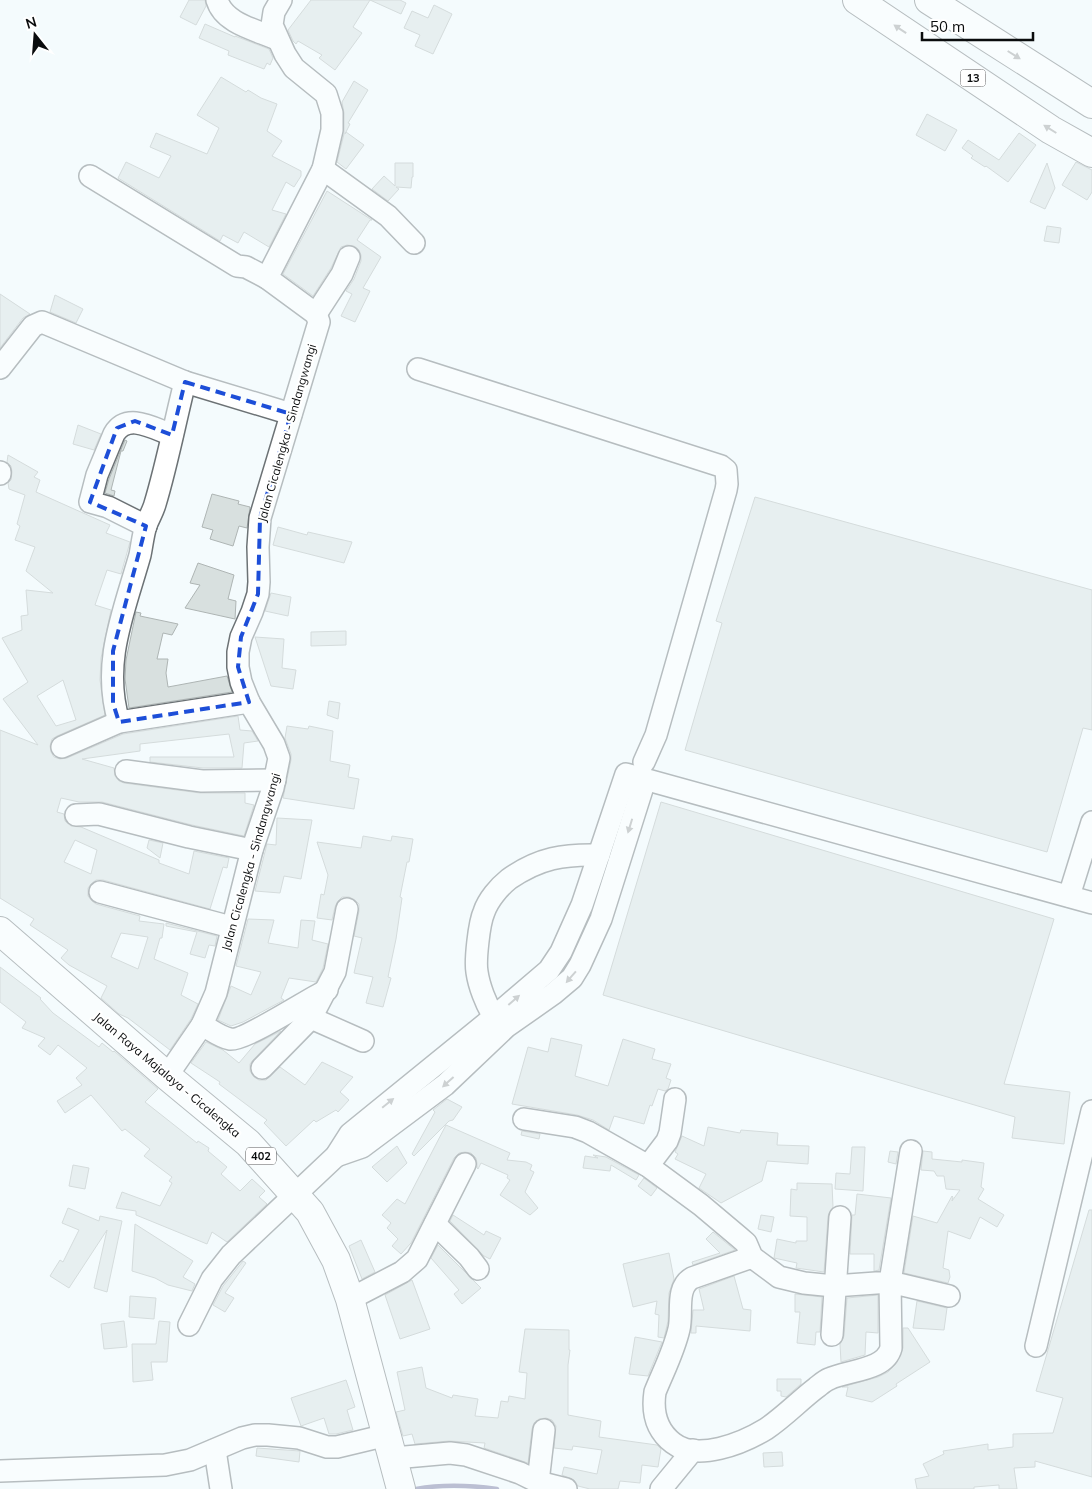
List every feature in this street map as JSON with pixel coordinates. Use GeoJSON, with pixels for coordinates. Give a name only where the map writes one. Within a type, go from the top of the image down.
{"type":"FeatureCollection","features":[{"type":"Feature","properties":{"kind":"main road","name":"13"},"geometry":{"type":"LineString","coordinates":[[857,0],[1051,130],[1092,153]]}},
{"type":"Feature","properties":{"kind":"main road"},"geometry":{"type":"LineString","coordinates":[[929,0],[1092,104]]}},
{"type":"Feature","properties":{"kind":"main road","name":"Jalan Raya Majalaya - Cicalengka"},"geometry":{"type":"LineString","coordinates":[[0,931],[167,1076],[248,1143],[310,1212],[336,1260],[350,1300],[394,1462]]}},
{"type":"Feature","properties":{"kind":"street"},"geometry":{"type":"LineString","coordinates":[[217,0],[219,7],[234,21],[277,39]]}},
{"type":"Feature","properties":{"kind":"street"},"geometry":{"type":"LineString","coordinates":[[267,278],[323,169],[332,130],[332,113],[326,94],[294,68],[277,39],[272,26],[272,20],[281,0]]}},
{"type":"Feature","properties":{"kind":"street"},"geometry":{"type":"LineString","coordinates":[[323,169],[388,216],[414,243]]}},
{"type":"Feature","properties":{"kind":"street"},"geometry":{"type":"LineString","coordinates":[[90,176],[237,266],[246,267],[267,278],[316,314],[342,274],[349,257]]}},
{"type":"Feature","properties":{"kind":"street","name":"Jalan Cicalengka - Sindangwangi"},"geometry":{"type":"LineString","coordinates":[[167,1076],[202,1025],[216,993],[252,850],[275,780],[279,758],[278,752],[249,702],[241,682],[238,652],[241,637],[258,594],[260,518],[319,327],[319,318],[316,314]]}},
{"type":"Feature","properties":{"kind":"street"},"geometry":{"type":"LineString","coordinates":[[0,368],[33,326],[42,322],[185,382],[291,414]]}},
{"type":"Feature","properties":{"kind":"street"},"geometry":{"type":"LineString","coordinates":[[418,370],[720,466],[726,470],[728,484],[656,735],[599,855],[582,905],[561,952],[548,970],[500,1022]]}},
{"type":"Feature","properties":{"kind":"street"},"geometry":{"type":"LineString","coordinates":[[119,722],[113,703],[114,651],[146,526],[155,506],[185,382]]}},
{"type":"Feature","properties":{"kind":"street"},"geometry":{"type":"LineString","coordinates":[[146,526],[108,507],[90,502],[98,475],[117,428],[135,421],[172,435]]}},
{"type":"Feature","properties":{"kind":"street"},"geometry":{"type":"LineString","coordinates":[[62,747],[119,722],[249,702]]}},
{"type":"Feature","properties":{"kind":"street"},"geometry":{"type":"LineString","coordinates":[[126,771],[202,781],[275,780]]}},
{"type":"Feature","properties":{"kind":"street"},"geometry":{"type":"LineString","coordinates":[[638,772],[1092,903]]}},
{"type":"Feature","properties":{"kind":"street"},"geometry":{"type":"LineString","coordinates":[[189,1324],[212,1280],[231,1255],[336,1156],[350,1134],[500,1022],[553,994],[572,978],[601,919],[638,772]]}},
{"type":"Feature","properties":{"kind":"street"},"geometry":{"type":"LineString","coordinates":[[76,815],[99,814],[189,837],[252,850]]}},
{"type":"Feature","properties":{"kind":"street"},"geometry":{"type":"LineString","coordinates":[[1070,896],[1092,822]]}},
{"type":"Feature","properties":{"kind":"street"},"geometry":{"type":"LineString","coordinates":[[500,1022],[477,972],[483,913],[493,895],[508,880],[550,858],[573,854],[599,855]]}},
{"type":"Feature","properties":{"kind":"street"},"geometry":{"type":"LineString","coordinates":[[100,892],[231,928]]}},
{"type":"Feature","properties":{"kind":"street"},"geometry":{"type":"LineString","coordinates":[[262,1068],[311,1018],[326,990],[335,972],[347,909]]}},
{"type":"Feature","properties":{"kind":"street"},"geometry":{"type":"LineString","coordinates":[[202,1025],[228,1039],[235,1039],[265,1026],[326,990]]}},
{"type":"Feature","properties":{"kind":"street"},"geometry":{"type":"LineString","coordinates":[[311,1018],[363,1041]]}},
{"type":"Feature","properties":{"kind":"street"},"geometry":{"type":"LineString","coordinates":[[648,1166],[667,1141],[675,1099]]}},
{"type":"Feature","properties":{"kind":"street"},"geometry":{"type":"LineString","coordinates":[[1036,1346],[1092,1111]]}},
{"type":"Feature","properties":{"kind":"street"},"geometry":{"type":"LineString","coordinates":[[524,1119],[575,1127],[588,1132],[648,1166],[701,1205],[739,1237],[746,1243],[752,1257],[778,1277],[834,1286],[890,1282],[949,1296]]}},
{"type":"Feature","properties":{"kind":"street"},"geometry":{"type":"LineString","coordinates":[[752,1257],[692,1278],[684,1286],[680,1328],[655,1392],[654,1401],[655,1416],[659,1428],[665,1436],[678,1446],[706,1451],[745,1440],[766,1428],[828,1379],[878,1364],[889,1354],[891,1348],[890,1282],[911,1151]]}},
{"type":"Feature","properties":{"kind":"street"},"geometry":{"type":"LineString","coordinates":[[350,1300],[410,1267],[417,1259],[465,1164]]}},
{"type":"Feature","properties":{"kind":"street"},"geometry":{"type":"LineString","coordinates":[[832,1335],[840,1217]]}},
{"type":"Feature","properties":{"kind":"street"},"geometry":{"type":"LineString","coordinates":[[435,1224],[470,1257],[478,1269]]}},
{"type":"Feature","properties":{"kind":"street"},"geometry":{"type":"LineString","coordinates":[[538,1482],[544,1430]]}},
{"type":"Feature","properties":{"kind":"street"},"geometry":{"type":"LineString","coordinates":[[0,1471],[165,1465],[190,1460],[217,1458],[242,1438],[268,1434],[298,1438],[327,1447],[337,1447],[394,1462],[450,1453],[466,1455],[520,1473],[538,1482],[566,1489]]}},
{"type":"Feature","properties":{"kind":"street"},"geometry":{"type":"LineString","coordinates":[[668,1487],[693,1450]]}},
{"type":"Feature","properties":{"kind":"street"},"geometry":{"type":"LineString","coordinates":[[217,1458],[221,1489]]}},
{"type":"Feature","properties":{"kind":"highlighted area"},"geometry":{"type":"Polygon","coordinates":[[[185,382],[291,414],[260,518],[258,594],[241,637],[238,667],[249,702],[119,722],[113,703],[113,651],[146,526],[90,502],[117,428],[135,421],[172,435],[185,382]]]}},
{"type":"Feature","properties":{"kind":"building"},"geometry":{"type":"Polygon","coordinates":[[[189,0],[205,0],[206,6],[196,25],[180,17],[189,0]]]}},
{"type":"Feature","properties":{"kind":"building"},"geometry":{"type":"Polygon","coordinates":[[[311,0],[370,0],[353,27],[362,33],[335,70],[319,58],[322,55],[298,41],[296,44],[288,30],[311,0]]]}},
{"type":"Feature","properties":{"kind":"building"},"geometry":{"type":"Polygon","coordinates":[[[370,0],[400,0],[406,3],[401,14],[370,0]]]}},
{"type":"Feature","properties":{"kind":"building"},"geometry":{"type":"Polygon","coordinates":[[[434,5],[452,14],[433,54],[415,46],[420,35],[404,28],[412,11],[428,18],[434,5]]]}},
{"type":"Feature","properties":{"kind":"building"},"geometry":{"type":"Polygon","coordinates":[[[205,24],[269,49],[273,58],[270,65],[267,63],[264,69],[228,55],[229,51],[199,38],[205,24]]]}},
{"type":"Feature","properties":{"kind":"building"},"geometry":{"type":"Polygon","coordinates":[[[221,77],[246,92],[248,90],[261,98],[277,104],[267,131],[282,141],[272,156],[301,171],[301,176],[294,187],[286,182],[272,210],[286,214],[269,247],[244,232],[238,243],[223,235],[220,241],[118,178],[126,162],[159,178],[171,156],[150,147],[156,133],[207,154],[219,128],[197,115],[221,77]]]}},
{"type":"Feature","properties":{"kind":"building"},"geometry":{"type":"Polygon","coordinates":[[[354,81],[368,90],[348,123],[350,124],[346,132],[364,145],[346,169],[337,162],[344,134],[342,102],[354,81]]]}},
{"type":"Feature","properties":{"kind":"building"},"geometry":{"type":"Polygon","coordinates":[[[927,114],[957,130],[945,151],[916,135],[927,114]]]}},
{"type":"Feature","properties":{"kind":"building"},"geometry":{"type":"Polygon","coordinates":[[[1019,133],[1036,145],[1008,182],[971,158],[973,156],[962,148],[968,140],[999,160],[1019,133]]]}},
{"type":"Feature","properties":{"kind":"building"},"geometry":{"type":"Polygon","coordinates":[[[1076,162],[1092,170],[1092,192],[1087,200],[1062,185],[1076,162]]]}},
{"type":"Feature","properties":{"kind":"building"},"geometry":{"type":"Polygon","coordinates":[[[395,163],[413,163],[411,188],[396,187],[399,189],[388,201],[372,189],[384,176],[395,186],[395,163]]]}},
{"type":"Feature","properties":{"kind":"building"},"geometry":{"type":"Polygon","coordinates":[[[1047,163],[1055,188],[1045,209],[1030,202],[1047,163]]]}},
{"type":"Feature","properties":{"kind":"building"},"geometry":{"type":"Polygon","coordinates":[[[327,191],[372,220],[370,220],[357,240],[381,257],[363,288],[370,291],[355,322],[341,316],[352,294],[346,291],[354,279],[361,261],[359,250],[354,246],[347,245],[341,247],[331,268],[313,296],[283,274],[327,191]]]}},
{"type":"Feature","properties":{"kind":"building"},"geometry":{"type":"Polygon","coordinates":[[[1047,226],[1061,228],[1059,243],[1044,241],[1047,226]]]}},
{"type":"Feature","properties":{"kind":"building"},"geometry":{"type":"Polygon","coordinates":[[[0,294],[30,314],[23,318],[0,348],[0,294]]]}},
{"type":"Feature","properties":{"kind":"building"},"geometry":{"type":"Polygon","coordinates":[[[55,295],[83,309],[76,323],[50,312],[55,295]]]}},
{"type":"Feature","properties":{"kind":"building"},"geometry":{"type":"Polygon","coordinates":[[[78,425],[101,434],[94,450],[73,444],[78,425]]]}},
{"type":"Feature","properties":{"kind":"building"},"geometry":{"type":"Polygon","coordinates":[[[125,440],[127,441],[123,451],[121,451],[111,490],[115,491],[114,496],[105,493],[125,440]]]}},
{"type":"Feature","properties":{"kind":"building"},"geometry":{"type":"Polygon","coordinates":[[[8,455],[38,472],[34,477],[40,480],[36,492],[110,525],[106,533],[130,542],[121,574],[107,570],[95,605],[111,610],[101,658],[100,680],[105,715],[52,739],[50,746],[54,757],[60,759],[67,758],[123,734],[238,716],[240,730],[252,731],[258,741],[244,743],[242,768],[203,768],[150,762],[150,757],[234,757],[229,734],[140,744],[140,751],[82,759],[114,768],[115,776],[124,783],[200,793],[245,793],[245,803],[254,805],[244,836],[102,802],[79,802],[61,798],[57,812],[64,814],[65,821],[71,826],[81,827],[159,860],[159,863],[189,874],[194,851],[229,858],[227,868],[223,867],[210,909],[103,880],[96,880],[88,888],[88,896],[96,904],[140,916],[139,921],[164,924],[162,938],[160,938],[154,959],[188,973],[181,995],[198,1004],[191,1019],[170,1050],[128,1018],[119,1014],[101,998],[107,986],[69,965],[61,958],[68,950],[30,925],[34,919],[0,898],[0,730],[38,745],[3,699],[28,682],[2,638],[22,630],[21,616],[28,615],[26,590],[53,593],[26,571],[35,547],[15,540],[20,526],[17,524],[25,495],[9,489],[8,483],[11,480],[12,472],[11,466],[7,462],[8,455]],[[63,680],[37,696],[56,726],[76,720],[63,680]],[[75,840],[64,862],[91,874],[97,850],[75,840]],[[121,933],[111,957],[138,969],[148,937],[121,933]]]}},
{"type":"Feature","properties":{"kind":"building"},"geometry":{"type":"Polygon","coordinates":[[[212,494],[239,501],[238,504],[250,507],[247,528],[239,526],[233,546],[210,539],[213,530],[202,527],[212,494]]]}},
{"type":"Feature","properties":{"kind":"building"},"geometry":{"type":"Polygon","coordinates":[[[755,497],[1092,590],[1092,730],[1083,728],[1047,852],[685,750],[722,623],[716,621],[755,497]]]}},
{"type":"Feature","properties":{"kind":"building"},"geometry":{"type":"Polygon","coordinates":[[[278,527],[307,535],[308,532],[352,542],[344,563],[273,545],[278,527]]]}},
{"type":"Feature","properties":{"kind":"building"},"geometry":{"type":"Polygon","coordinates":[[[198,563],[234,575],[228,599],[236,601],[235,619],[185,608],[200,585],[190,583],[198,563]]]}},
{"type":"Feature","properties":{"kind":"building"},"geometry":{"type":"Polygon","coordinates":[[[271,593],[291,597],[288,616],[265,611],[271,593]]]}},
{"type":"Feature","properties":{"kind":"building"},"geometry":{"type":"Polygon","coordinates":[[[136,612],[141,613],[140,616],[178,624],[172,635],[163,633],[157,659],[168,659],[166,673],[168,687],[227,676],[232,692],[129,708],[125,679],[126,660],[136,612]]]}},
{"type":"Feature","properties":{"kind":"building"},"geometry":{"type":"Polygon","coordinates":[[[346,631],[346,645],[311,646],[311,632],[346,631]]]}},
{"type":"Feature","properties":{"kind":"building"},"geometry":{"type":"Polygon","coordinates":[[[255,637],[284,639],[282,668],[296,670],[293,689],[271,686],[255,637]]]}},
{"type":"Feature","properties":{"kind":"building"},"geometry":{"type":"Polygon","coordinates":[[[329,701],[340,703],[338,719],[327,715],[329,701]]]}},
{"type":"Feature","properties":{"kind":"building"},"geometry":{"type":"Polygon","coordinates":[[[287,726],[308,729],[309,726],[333,731],[330,761],[350,765],[348,777],[359,779],[354,809],[283,798],[291,760],[291,754],[285,738],[287,726]]]}},
{"type":"Feature","properties":{"kind":"building"},"geometry":{"type":"Polygon","coordinates":[[[661,802],[1054,919],[1004,1084],[1070,1092],[1064,1144],[1012,1138],[1015,1117],[603,995],[661,802]]]}},
{"type":"Feature","properties":{"kind":"building"},"geometry":{"type":"Polygon","coordinates":[[[277,818],[312,820],[301,879],[284,876],[280,893],[255,891],[267,844],[276,845],[277,818]]]}},
{"type":"Feature","properties":{"kind":"building"},"geometry":{"type":"Polygon","coordinates":[[[363,836],[391,841],[392,836],[413,839],[400,897],[402,898],[396,939],[388,977],[391,978],[383,1007],[366,1003],[373,977],[354,973],[362,938],[354,936],[359,904],[349,897],[342,897],[335,907],[332,920],[317,918],[321,894],[324,895],[328,875],[317,842],[361,848],[363,836]]]}},
{"type":"Feature","properties":{"kind":"building"},"geometry":{"type":"Polygon","coordinates":[[[149,840],[163,843],[160,858],[147,848],[149,840]]]}},
{"type":"Feature","properties":{"kind":"building"},"geometry":{"type":"Polygon","coordinates":[[[248,919],[274,920],[268,943],[298,948],[301,920],[315,921],[312,940],[328,944],[323,968],[316,982],[289,978],[281,998],[284,1000],[243,1022],[231,1026],[218,1020],[231,986],[251,995],[261,972],[236,966],[248,919]]]}},
{"type":"Feature","properties":{"kind":"building"},"geometry":{"type":"Polygon","coordinates":[[[166,923],[217,936],[215,946],[209,945],[205,958],[190,954],[197,932],[166,926],[166,923]]]}},
{"type":"Feature","properties":{"kind":"building"},"geometry":{"type":"Polygon","coordinates":[[[0,967],[41,998],[53,1013],[99,1047],[102,1043],[114,1051],[158,1089],[145,1102],[197,1143],[198,1141],[209,1148],[208,1151],[227,1167],[221,1174],[240,1191],[252,1179],[265,1191],[259,1197],[267,1204],[227,1242],[212,1232],[207,1244],[136,1215],[136,1211],[116,1208],[122,1192],[160,1206],[172,1183],[169,1181],[172,1177],[144,1156],[150,1149],[125,1129],[122,1131],[91,1095],[65,1113],[57,1101],[82,1085],[76,1078],[87,1068],[58,1045],[50,1055],[38,1046],[45,1038],[22,1028],[26,1022],[0,1002],[0,967]]]}},
{"type":"Feature","properties":{"kind":"building"},"geometry":{"type":"Polygon","coordinates":[[[281,1031],[250,1064],[250,1071],[254,1077],[259,1080],[266,1080],[280,1067],[305,1085],[322,1062],[353,1077],[340,1092],[349,1100],[338,1112],[336,1110],[316,1122],[314,1120],[286,1146],[264,1123],[267,1120],[219,1084],[220,1082],[191,1063],[206,1042],[223,1050],[239,1063],[255,1044],[281,1031]]]}},
{"type":"Feature","properties":{"kind":"building"},"geometry":{"type":"Polygon","coordinates":[[[551,1038],[582,1045],[575,1076],[608,1086],[623,1039],[655,1049],[652,1059],[671,1064],[666,1078],[671,1080],[668,1089],[665,1091],[658,1089],[644,1124],[614,1116],[609,1130],[593,1120],[577,1115],[512,1104],[528,1047],[548,1052],[551,1038]]]}},
{"type":"Feature","properties":{"kind":"building"},"geometry":{"type":"Polygon","coordinates":[[[447,1099],[462,1107],[453,1120],[449,1121],[414,1156],[412,1154],[435,1112],[433,1110],[447,1099]]]}},
{"type":"Feature","properties":{"kind":"building"},"geometry":{"type":"Polygon","coordinates":[[[446,1125],[510,1153],[507,1160],[526,1162],[532,1165],[530,1170],[534,1172],[525,1192],[538,1208],[530,1215],[500,1195],[510,1180],[507,1178],[508,1175],[481,1163],[478,1169],[476,1158],[471,1153],[459,1153],[454,1158],[411,1243],[401,1254],[392,1246],[398,1239],[387,1228],[391,1223],[382,1215],[397,1199],[405,1204],[446,1125]]]}},
{"type":"Feature","properties":{"kind":"building"},"geometry":{"type":"Polygon","coordinates":[[[708,1127],[740,1133],[741,1130],[778,1133],[777,1145],[809,1146],[808,1164],[767,1161],[762,1181],[721,1203],[699,1188],[706,1174],[675,1159],[678,1154],[675,1152],[682,1136],[704,1146],[708,1127]]]}},
{"type":"Feature","properties":{"kind":"building"},"geometry":{"type":"Polygon","coordinates":[[[522,1131],[540,1134],[539,1139],[521,1135],[522,1131]]]}},
{"type":"Feature","properties":{"kind":"building"},"geometry":{"type":"Polygon","coordinates":[[[397,1146],[407,1163],[387,1182],[372,1167],[397,1146]]]}},
{"type":"Feature","properties":{"kind":"building"},"geometry":{"type":"Polygon","coordinates":[[[852,1147],[865,1147],[863,1191],[835,1189],[836,1173],[850,1174],[852,1147]]]}},
{"type":"Feature","properties":{"kind":"building"},"geometry":{"type":"Polygon","coordinates":[[[890,1151],[898,1152],[896,1164],[888,1162],[890,1151]]]}},
{"type":"Feature","properties":{"kind":"building"},"geometry":{"type":"Polygon","coordinates":[[[923,1151],[932,1152],[932,1159],[984,1163],[981,1187],[984,1189],[978,1199],[1004,1215],[997,1227],[980,1217],[970,1239],[948,1231],[943,1268],[949,1270],[950,1277],[948,1283],[904,1273],[913,1216],[937,1223],[952,1196],[952,1201],[960,1190],[946,1189],[944,1176],[937,1176],[934,1171],[921,1170],[923,1151]]]}},
{"type":"Feature","properties":{"kind":"building"},"geometry":{"type":"Polygon","coordinates":[[[593,1155],[606,1157],[639,1175],[636,1180],[611,1165],[610,1171],[583,1168],[585,1156],[598,1158],[593,1155]]]}},
{"type":"Feature","properties":{"kind":"building"},"geometry":{"type":"Polygon","coordinates":[[[73,1165],[89,1168],[85,1189],[69,1186],[73,1165]]]}},
{"type":"Feature","properties":{"kind":"building"},"geometry":{"type":"Polygon","coordinates":[[[644,1178],[657,1188],[651,1196],[638,1186],[644,1178]]]}},
{"type":"Feature","properties":{"kind":"building"},"geometry":{"type":"Polygon","coordinates":[[[797,1183],[832,1184],[833,1207],[828,1216],[824,1272],[796,1268],[797,1263],[774,1258],[777,1239],[796,1243],[796,1241],[807,1241],[807,1217],[790,1216],[791,1189],[797,1190],[797,1183]]]}},
{"type":"Feature","properties":{"kind":"building"},"geometry":{"type":"Polygon","coordinates":[[[857,1194],[891,1198],[879,1270],[874,1271],[874,1254],[850,1254],[852,1215],[855,1215],[857,1194]]]}},
{"type":"Feature","properties":{"kind":"building"},"geometry":{"type":"Polygon","coordinates":[[[68,1208],[99,1221],[100,1216],[122,1221],[107,1292],[94,1288],[107,1230],[69,1288],[50,1276],[60,1260],[63,1262],[79,1230],[62,1223],[68,1208]]]}},
{"type":"Feature","properties":{"kind":"building"},"geometry":{"type":"Polygon","coordinates":[[[1089,1210],[1092,1210],[1092,1477],[1035,1461],[1035,1467],[1014,1468],[1017,1489],[999,1489],[999,1485],[974,1487],[974,1489],[917,1489],[915,1479],[929,1476],[923,1464],[944,1454],[943,1451],[988,1444],[988,1450],[1013,1447],[1013,1434],[1053,1433],[1063,1398],[1036,1391],[1089,1210]]]}},
{"type":"Feature","properties":{"kind":"building"},"geometry":{"type":"Polygon","coordinates":[[[453,1215],[484,1235],[486,1231],[501,1238],[490,1259],[484,1256],[450,1221],[453,1215]]]}},
{"type":"Feature","properties":{"kind":"building"},"geometry":{"type":"Polygon","coordinates":[[[761,1215],[774,1217],[771,1232],[758,1229],[761,1215]]]}},
{"type":"Feature","properties":{"kind":"building"},"geometry":{"type":"Polygon","coordinates":[[[135,1224],[193,1261],[183,1277],[195,1284],[192,1291],[168,1285],[155,1278],[132,1271],[135,1224]]]}},
{"type":"Feature","properties":{"kind":"building"},"geometry":{"type":"Polygon","coordinates":[[[713,1232],[735,1250],[693,1265],[692,1262],[720,1253],[706,1239],[713,1232]]]}},
{"type":"Feature","properties":{"kind":"building"},"geometry":{"type":"Polygon","coordinates":[[[361,1240],[375,1272],[362,1279],[349,1246],[361,1240]]]}},
{"type":"Feature","properties":{"kind":"building"},"geometry":{"type":"Polygon","coordinates":[[[438,1245],[481,1288],[462,1304],[454,1294],[459,1290],[431,1258],[438,1245]]]}},
{"type":"Feature","properties":{"kind":"building"},"geometry":{"type":"Polygon","coordinates":[[[669,1253],[674,1279],[669,1293],[668,1321],[664,1338],[658,1337],[659,1315],[655,1314],[657,1301],[633,1307],[623,1264],[669,1253]]]}},
{"type":"Feature","properties":{"kind":"building"},"geometry":{"type":"Polygon","coordinates":[[[243,1261],[246,1263],[225,1293],[234,1298],[225,1312],[213,1305],[223,1286],[243,1261]]]}},
{"type":"Feature","properties":{"kind":"building"},"geometry":{"type":"Polygon","coordinates":[[[734,1276],[743,1309],[751,1310],[750,1331],[696,1326],[696,1333],[691,1333],[693,1310],[704,1310],[699,1289],[734,1276]]]}},
{"type":"Feature","properties":{"kind":"building"},"geometry":{"type":"Polygon","coordinates":[[[412,1280],[430,1329],[400,1339],[385,1295],[412,1280]]]}},
{"type":"Feature","properties":{"kind":"building"},"geometry":{"type":"Polygon","coordinates":[[[795,1294],[822,1297],[820,1332],[816,1332],[815,1345],[797,1343],[800,1312],[795,1312],[795,1294]]]}},
{"type":"Feature","properties":{"kind":"building"},"geometry":{"type":"Polygon","coordinates":[[[878,1295],[878,1333],[866,1332],[865,1355],[841,1362],[840,1344],[844,1336],[847,1298],[878,1295]]]}},
{"type":"Feature","properties":{"kind":"building"},"geometry":{"type":"Polygon","coordinates":[[[130,1296],[156,1298],[154,1319],[129,1317],[130,1296]]]}},
{"type":"Feature","properties":{"kind":"building"},"geometry":{"type":"Polygon","coordinates":[[[917,1301],[947,1308],[944,1330],[913,1328],[917,1301]]]}},
{"type":"Feature","properties":{"kind":"building"},"geometry":{"type":"Polygon","coordinates":[[[124,1321],[127,1347],[104,1349],[101,1324],[124,1321]]]}},
{"type":"Feature","properties":{"kind":"building"},"geometry":{"type":"Polygon","coordinates":[[[159,1321],[170,1322],[167,1362],[151,1362],[153,1380],[133,1382],[132,1344],[156,1344],[159,1321]]]}},
{"type":"Feature","properties":{"kind":"building"},"geometry":{"type":"Polygon","coordinates":[[[903,1328],[908,1328],[930,1362],[872,1402],[846,1396],[848,1387],[842,1387],[878,1377],[888,1372],[896,1364],[903,1348],[903,1328]]]}},
{"type":"Feature","properties":{"kind":"building"},"geometry":{"type":"Polygon","coordinates":[[[525,1329],[569,1330],[568,1415],[601,1421],[599,1437],[657,1445],[661,1449],[658,1467],[642,1465],[640,1483],[620,1481],[618,1489],[590,1489],[578,1486],[574,1480],[562,1475],[564,1467],[597,1474],[602,1450],[573,1446],[572,1450],[554,1448],[556,1426],[552,1420],[546,1418],[539,1419],[534,1423],[528,1463],[484,1448],[485,1443],[449,1441],[415,1444],[412,1434],[403,1436],[396,1412],[405,1410],[397,1372],[422,1367],[426,1388],[452,1398],[453,1395],[478,1399],[475,1416],[498,1418],[501,1401],[508,1402],[509,1396],[525,1399],[527,1373],[519,1372],[525,1329]]]}},
{"type":"Feature","properties":{"kind":"building"},"geometry":{"type":"Polygon","coordinates":[[[635,1337],[662,1342],[648,1376],[629,1374],[635,1337]]]}},
{"type":"Feature","properties":{"kind":"building"},"geometry":{"type":"Polygon","coordinates":[[[777,1379],[801,1379],[801,1384],[786,1397],[781,1396],[781,1391],[777,1391],[777,1379]]]}},
{"type":"Feature","properties":{"kind":"building"},"geometry":{"type":"Polygon","coordinates":[[[346,1380],[355,1407],[347,1410],[353,1430],[329,1434],[324,1418],[301,1426],[291,1398],[346,1380]]]}},
{"type":"Feature","properties":{"kind":"building"},"geometry":{"type":"Polygon","coordinates":[[[257,1448],[300,1451],[299,1462],[256,1456],[257,1448]]]}},
{"type":"Feature","properties":{"kind":"building"},"geometry":{"type":"Polygon","coordinates":[[[782,1452],[783,1466],[764,1467],[763,1453],[782,1452]]]}},
{"type":"Feature","properties":{"kind":"waterway"},"geometry":{"type":"LineString","coordinates":[[416,1489],[436,1486],[497,1489]]}}]}
